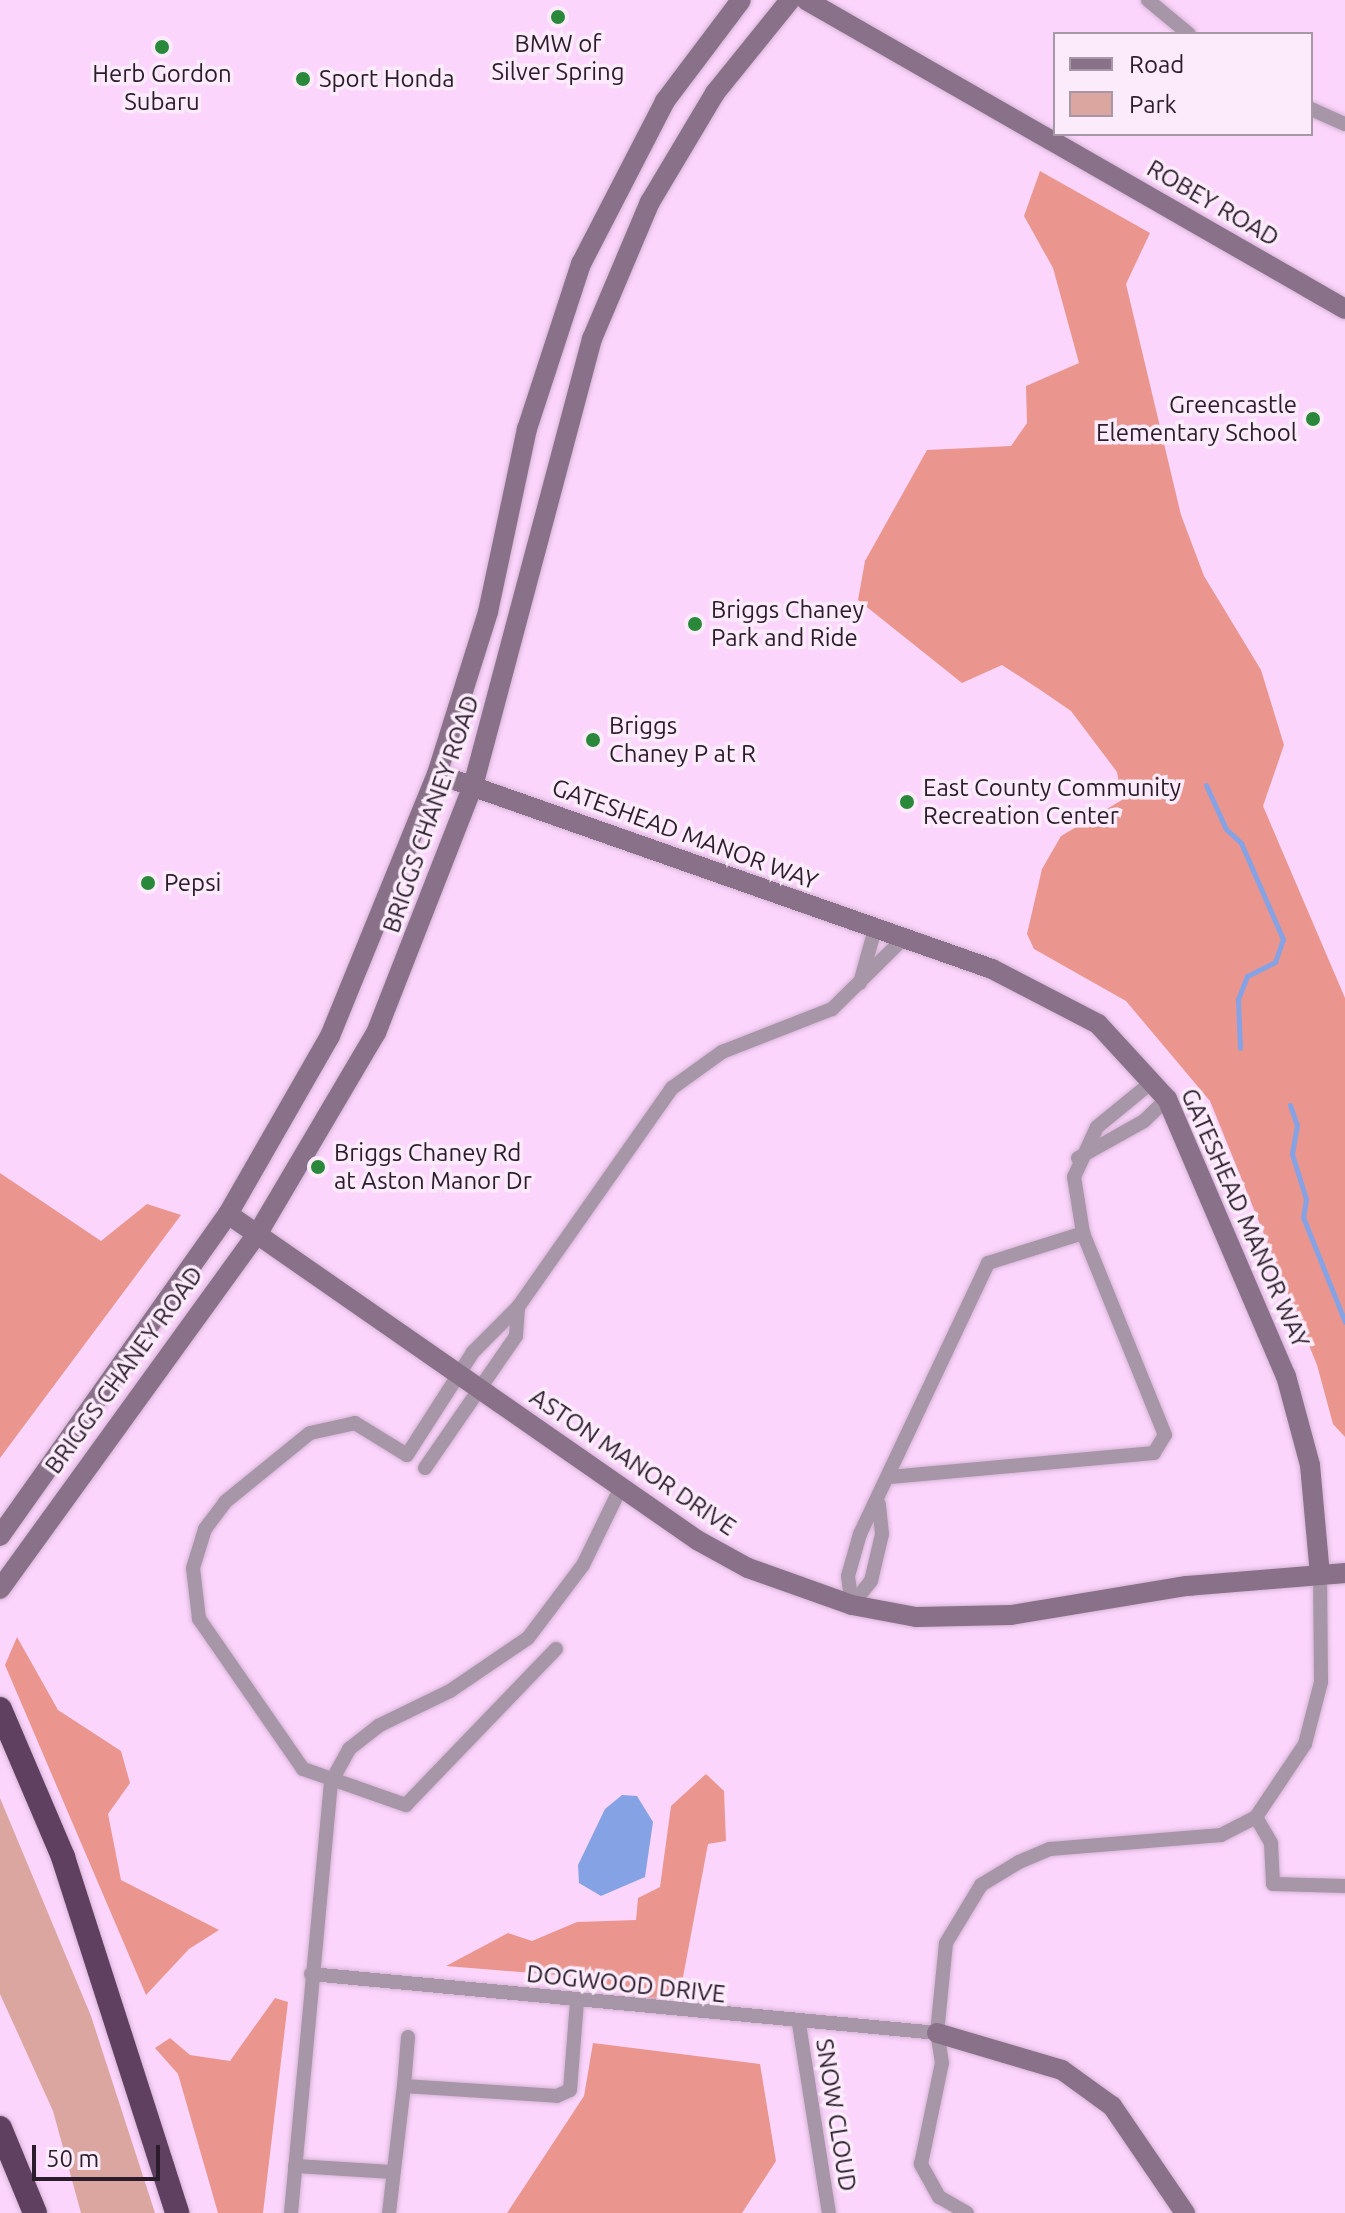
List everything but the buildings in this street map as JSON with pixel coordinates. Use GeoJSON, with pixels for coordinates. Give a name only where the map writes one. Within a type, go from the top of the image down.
{"type":"FeatureCollection","features":[{"type":"Feature","properties":{"kind":"highway"},"geometry":{"type":"LineString","coordinates":[[0,1709],[63,1857],[177,2213]]}},
{"type":"Feature","properties":{"kind":"highway"},"geometry":{"type":"LineString","coordinates":[[0,2128],[35,2213]]}},
{"type":"Feature","properties":{"kind":"main road","name":"BRIGGS CHANEY ROAD"},"geometry":{"type":"LineString","coordinates":[[0,1536],[228,1214],[330,1036],[437,774],[488,612],[527,429],[581,264],[665,101],[741,0]]}},
{"type":"Feature","properties":{"kind":"main road","name":"BRIGGS CHANEY ROAD"},"geometry":{"type":"LineString","coordinates":[[0,1589],[258,1233],[376,1033],[473,786],[592,339],[650,202],[715,93],[790,0]]}},
{"type":"Feature","properties":{"kind":"main road","name":"ROBEY ROAD"},"geometry":{"type":"LineString","coordinates":[[806,0],[1345,309]]}},
{"type":"Feature","properties":{"kind":"main road","name":"GATESHEAD MANOR WAY"},"geometry":{"type":"LineString","coordinates":[[437,774],[903,939],[1064,1001],[1153,1081],[1167,1099],[1286,1376],[1310,1465],[1320,1574]]}},
{"type":"Feature","properties":{"kind":"main road","name":"ASTON MANOR DRIVE"},"geometry":{"type":"LineString","coordinates":[[228,1214],[620,1489],[748,1568],[852,1605],[916,1617],[1011,1615],[1187,1586],[1345,1573]]}},
{"type":"Feature","properties":{"kind":"main road"},"geometry":{"type":"LineString","coordinates":[[937,2033],[1062,2070],[1112,2106],[1185,2213]]}},
{"type":"Feature","properties":{"kind":"street"},"geometry":{"type":"LineString","coordinates":[[1148,0],[1187,32]]}},
{"type":"Feature","properties":{"kind":"street"},"geometry":{"type":"LineString","coordinates":[[1313,110],[1345,124]]}},
{"type":"Feature","properties":{"kind":"street"},"geometry":{"type":"LineString","coordinates":[[860,984],[875,929]]}},
{"type":"Feature","properties":{"kind":"street"},"geometry":{"type":"LineString","coordinates":[[556,1649],[406,1805],[331,1782],[293,1758],[199,1619],[193,1568],[205,1529],[225,1502],[310,1433],[355,1423],[407,1455],[458,1374],[518,1307],[672,1088],[722,1052],[832,1009],[903,939]]}},
{"type":"Feature","properties":{"kind":"street"},"geometry":{"type":"LineString","coordinates":[[890,1477],[1154,1453],[1165,1435],[1083,1233],[1078,1158],[1097,1127],[1153,1081]]}},
{"type":"Feature","properties":{"kind":"street"},"geometry":{"type":"LineString","coordinates":[[1078,1158],[1144,1121],[1167,1099]]}},
{"type":"Feature","properties":{"kind":"street"},"geometry":{"type":"LineString","coordinates":[[852,1605],[848,1576],[988,1263],[1083,1233]]}},
{"type":"Feature","properties":{"kind":"street"},"geometry":{"type":"LineString","coordinates":[[425,1468],[484,1391],[516,1336],[518,1307]]}},
{"type":"Feature","properties":{"kind":"street"},"geometry":{"type":"LineString","coordinates":[[291,2213],[331,1782],[349,1749],[378,1726],[450,1691],[528,1638],[583,1565],[620,1489]]}},
{"type":"Feature","properties":{"kind":"street"},"geometry":{"type":"LineString","coordinates":[[852,1605],[871,1581],[882,1534],[879,1503]]}},
{"type":"Feature","properties":{"kind":"street","name":"GATESHEAD MANOR WAY"},"geometry":{"type":"LineString","coordinates":[[1256,1817],[1293,1772],[1321,1682],[1320,1574]]}},
{"type":"Feature","properties":{"kind":"street"},"geometry":{"type":"LineString","coordinates":[[967,2213],[939,2197],[921,2164],[942,2063],[937,2033],[946,1943],[981,1885],[1050,1849],[1221,1835],[1256,1817],[1271,1843],[1273,1884],[1345,1886]]}},
{"type":"Feature","properties":{"kind":"street","name":"DOGWOOD DRIVE"},"geometry":{"type":"LineString","coordinates":[[311,1974],[799,2024],[937,2033]]}},
{"type":"Feature","properties":{"kind":"street"},"geometry":{"type":"LineString","coordinates":[[404,2086],[557,2096],[570,2090],[577,2001]]}},
{"type":"Feature","properties":{"kind":"street","name":"SNOW CLOUD"},"geometry":{"type":"LineString","coordinates":[[799,2024],[829,2213]]}},
{"type":"Feature","properties":{"kind":"street"},"geometry":{"type":"LineString","coordinates":[[389,2213],[408,2037]]}},
{"type":"Feature","properties":{"kind":"street"},"geometry":{"type":"LineString","coordinates":[[295,2166],[393,2172]]}},
{"type":"Feature","properties":{"kind":"green space"},"geometry":{"type":"Polygon","coordinates":[[[0,1798],[91,2016],[155,2213],[81,2213],[53,2111],[0,1994],[0,1798]]]}},
{"type":"Feature","properties":{"kind":"shaded area"},"geometry":{"type":"Polygon","coordinates":[[[1040,171],[1150,233],[1126,284],[1181,515],[1204,576],[1261,670],[1284,745],[1263,806],[1345,998],[1345,1437],[1333,1424],[1317,1365],[1210,1101],[1126,1001],[1034,949],[1027,934],[1042,869],[1061,836],[1122,800],[1117,772],[1071,711],[1039,689],[1002,665],[962,683],[858,600],[865,561],[927,450],[1011,446],[1027,423],[1026,386],[1079,363],[1053,268],[1024,216],[1040,171]]]}},
{"type":"Feature","properties":{"kind":"shaded area"},"geometry":{"type":"Polygon","coordinates":[[[0,1173],[101,1241],[147,1204],[181,1215],[0,1458],[0,1173]]]}},
{"type":"Feature","properties":{"kind":"shaded area"},"geometry":{"type":"Polygon","coordinates":[[[17,1637],[58,1710],[121,1751],[130,1783],[108,1814],[121,1880],[219,1930],[189,1949],[146,1995],[5,1665],[17,1637]]]}},
{"type":"Feature","properties":{"kind":"shaded area"},"geometry":{"type":"Polygon","coordinates":[[[706,1774],[724,1791],[726,1841],[708,1844],[680,1993],[652,2000],[568,1976],[446,1966],[508,1933],[532,1941],[577,1922],[636,1920],[638,1898],[660,1887],[671,1806],[706,1774]]]}},
{"type":"Feature","properties":{"kind":"shaded area"},"geometry":{"type":"Polygon","coordinates":[[[275,1998],[288,2002],[263,2213],[218,2213],[178,2074],[155,2048],[170,2038],[190,2055],[230,2061],[275,1998]]]}},
{"type":"Feature","properties":{"kind":"shaded area"},"geometry":{"type":"Polygon","coordinates":[[[593,2043],[760,2064],[776,2161],[742,2213],[507,2213],[584,2096],[593,2043]]]}},
{"type":"Feature","properties":{"kind":"water"},"geometry":{"type":"Polygon","coordinates":[[[622,1795],[637,1796],[653,1822],[645,1877],[601,1896],[579,1883],[578,1865],[605,1809],[622,1795]]]}},
{"type":"Feature","properties":{"kind":"waterway"},"geometry":{"type":"LineString","coordinates":[[1206,785],[1226,829],[1241,843],[1283,939],[1275,962],[1247,976],[1238,999],[1240,1048]]}},
{"type":"Feature","properties":{"kind":"waterway"},"geometry":{"type":"LineString","coordinates":[[1290,1105],[1297,1125],[1292,1154],[1306,1199],[1303,1217],[1345,1322]]}},
{"type":"Feature","properties":{"kind":"place","name":"BMW of Silver Spring"},"geometry":{"type":"Point","coordinates":[558,17]}},
{"type":"Feature","properties":{"kind":"place","name":"Herb Gordon Subaru"},"geometry":{"type":"Point","coordinates":[162,47]}},
{"type":"Feature","properties":{"kind":"place","name":"Sport Honda"},"geometry":{"type":"Point","coordinates":[303,79]}},
{"type":"Feature","properties":{"kind":"place","name":"Greencastle Elementary School"},"geometry":{"type":"Point","coordinates":[1313,419]}},
{"type":"Feature","properties":{"kind":"place","name":"Briggs Chaney Park and Ride"},"geometry":{"type":"Point","coordinates":[695,624]}},
{"type":"Feature","properties":{"kind":"place","name":"Briggs Chaney P at R"},"geometry":{"type":"Point","coordinates":[593,740]}},
{"type":"Feature","properties":{"kind":"place","name":"East County Community Recreation Center"},"geometry":{"type":"Point","coordinates":[907,802]}},
{"type":"Feature","properties":{"kind":"place","name":"Pepsi"},"geometry":{"type":"Point","coordinates":[148,883]}},
{"type":"Feature","properties":{"kind":"place","name":"Briggs Chaney Rd at Aston Manor Dr"},"geometry":{"type":"Point","coordinates":[318,1167]}}]}
